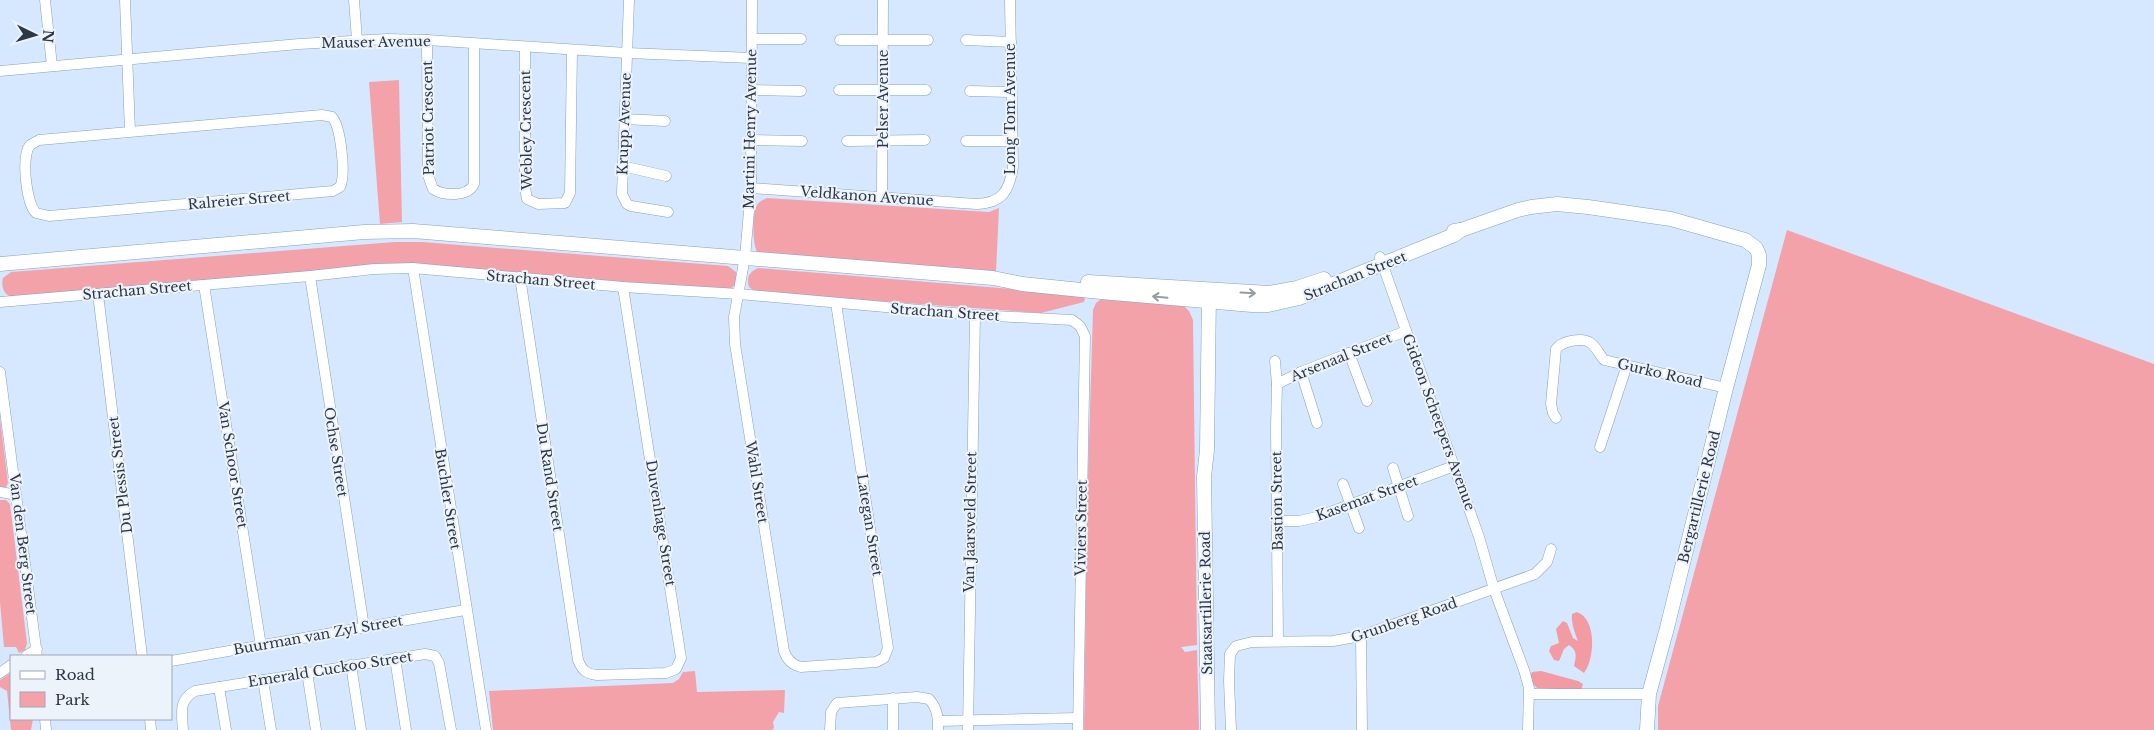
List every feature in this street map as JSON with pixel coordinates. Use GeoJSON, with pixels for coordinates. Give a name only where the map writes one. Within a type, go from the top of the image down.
{"type":"FeatureCollection","features":[{"type":"Feature","properties":{"kind":"street"},"geometry":{"type":"LineString","coordinates":[[45,0],[52,66]]}},
{"type":"Feature","properties":{"kind":"street"},"geometry":{"type":"LineString","coordinates":[[125,0],[130,131]]}},
{"type":"Feature","properties":{"kind":"street"},"geometry":{"type":"LineString","coordinates":[[354,0],[358,40]]}},
{"type":"Feature","properties":{"kind":"street","name":"Krupp Avenue"},"geometry":{"type":"LineString","coordinates":[[629,0],[622,194],[627,204],[642,210],[668,212]]}},
{"type":"Feature","properties":{"kind":"street","name":"Martini Henry Avenue"},"geometry":{"type":"LineString","coordinates":[[739,294],[745,257],[751,188],[752,0]]}},
{"type":"Feature","properties":{"kind":"street","name":"Pelser Avenue"},"geometry":{"type":"LineString","coordinates":[[882,198],[884,140],[883,0]]}},
{"type":"Feature","properties":{"kind":"street","name":"Long Tom Avenue"},"geometry":{"type":"LineString","coordinates":[[984,204],[995,201],[1006,191],[1009,186],[1012,167],[1010,0]]}},
{"type":"Feature","properties":{"kind":"street"},"geometry":{"type":"LineString","coordinates":[[752,39],[801,39]]}},
{"type":"Feature","properties":{"kind":"street","name":"Mauser Avenue"},"geometry":{"type":"LineString","coordinates":[[0,71],[358,40],[427,40],[627,54],[752,58]]}},
{"type":"Feature","properties":{"kind":"street","name":"Patriot Crescent"},"geometry":{"type":"LineString","coordinates":[[427,40],[428,179],[433,189],[442,193],[466,192],[472,187],[475,179],[474,44]]}},
{"type":"Feature","properties":{"kind":"street"},"geometry":{"type":"LineString","coordinates":[[840,40],[928,40]]}},
{"type":"Feature","properties":{"kind":"street"},"geometry":{"type":"LineString","coordinates":[[966,40],[1011,42]]}},
{"type":"Feature","properties":{"kind":"street","name":"Webley Crescent"},"geometry":{"type":"LineString","coordinates":[[525,47],[524,187],[528,198],[538,204],[565,203],[570,193],[572,50]]}},
{"type":"Feature","properties":{"kind":"street"},"geometry":{"type":"LineString","coordinates":[[753,90],[801,91]]}},
{"type":"Feature","properties":{"kind":"street"},"geometry":{"type":"LineString","coordinates":[[839,90],[926,90]]}},
{"type":"Feature","properties":{"kind":"street"},"geometry":{"type":"LineString","coordinates":[[970,91],[1010,92]]}},
{"type":"Feature","properties":{"kind":"street","name":"Ralreier Street"},"geometry":{"type":"LineString","coordinates":[[332,117],[338,125],[343,172],[342,183],[337,190],[329,192],[49,216],[42,216],[32,209],[29,203],[25,157],[30,145],[45,139],[130,131],[332,117]]}},
{"type":"Feature","properties":{"kind":"street"},"geometry":{"type":"LineString","coordinates":[[624,119],[665,121]]}},
{"type":"Feature","properties":{"kind":"street"},"geometry":{"type":"LineString","coordinates":[[752,140],[802,141]]}},
{"type":"Feature","properties":{"kind":"street"},"geometry":{"type":"LineString","coordinates":[[846,140],[925,140]]}},
{"type":"Feature","properties":{"kind":"street"},"geometry":{"type":"LineString","coordinates":[[966,142],[1012,141]]}},
{"type":"Feature","properties":{"kind":"street"},"geometry":{"type":"LineString","coordinates":[[622,166],[666,176]]}},
{"type":"Feature","properties":{"kind":"street","name":"Veldkanon Avenue"},"geometry":{"type":"LineString","coordinates":[[751,188],[984,204]]}},
{"type":"Feature","properties":{"kind":"street","name":"Strachan Street"},"geometry":{"type":"LineString","coordinates":[[0,264],[391,231],[440,232],[1005,280],[1034,285],[1204,296],[1252,305],[1286,302],[1299,298],[1452,231],[1462,230],[1518,210],[1557,204],[1671,219],[1745,240],[1756,248],[1759,255],[1759,265]]}},
{"type":"Feature","properties":{"kind":"street","name":"Gideon Scheepers Avenue"},"geometry":{"type":"LineString","coordinates":[[1381,261],[1479,537],[1494,589],[1524,670],[1530,694],[1528,730]]}},
{"type":"Feature","properties":{"kind":"street","name":"Bergartillerie Road"},"geometry":{"type":"LineString","coordinates":[[1648,730],[1648,694],[1667,628],[1726,388],[1759,265]]}},
{"type":"Feature","properties":{"kind":"street","name":"Strachan Street"},"geometry":{"type":"LineString","coordinates":[[0,302],[374,269],[413,268],[975,315],[1072,320],[1080,326]]}},
{"type":"Feature","properties":{"kind":"street","name":"Buchler Street"},"geometry":{"type":"LineString","coordinates":[[413,268],[465,610],[486,730]]}},
{"type":"Feature","properties":{"kind":"street","name":"Ochse Street"},"geometry":{"type":"LineString","coordinates":[[310,276],[364,627]]}},
{"type":"Feature","properties":{"kind":"street","name":"Du Rand Street"},"geometry":{"type":"LineString","coordinates":[[520,277],[578,660],[587,673]]}},
{"type":"Feature","properties":{"kind":"street","name":"Van Schoor Street"},"geometry":{"type":"LineString","coordinates":[[204,285],[261,646]]}},
{"type":"Feature","properties":{"kind":"street","name":"Duvenhage Street"},"geometry":{"type":"LineString","coordinates":[[587,673],[596,675],[666,673],[676,669],[681,658],[624,287]]}},
{"type":"Feature","properties":{"kind":"street","name":"Du Plessis Street"},"geometry":{"type":"LineString","coordinates":[[98,294],[142,655]]}},
{"type":"Feature","properties":{"kind":"street","name":"Wahl Street"},"geometry":{"type":"LineString","coordinates":[[739,294],[734,317],[735,344],[784,651],[786,658],[796,666]]}},
{"type":"Feature","properties":{"kind":"street","name":"Staatsartillerie Road"},"geometry":{"type":"LineString","coordinates":[[1204,296],[1207,450],[1204,476],[1208,730]]}},
{"type":"Feature","properties":{"kind":"street","name":"Lategan Street"},"geometry":{"type":"LineString","coordinates":[[796,666],[809,668],[876,662],[884,658],[888,648],[836,303]]}},
{"type":"Feature","properties":{"kind":"street","name":"Van Jaarsveld Street"},"geometry":{"type":"LineString","coordinates":[[968,726],[975,315]]}},
{"type":"Feature","properties":{"kind":"street","name":"Viviers Street"},"geometry":{"type":"LineString","coordinates":[[1078,730],[1085,336],[1080,326]]}},
{"type":"Feature","properties":{"kind":"street","name":"Arsenaal Street"},"geometry":{"type":"LineString","coordinates":[[1277,384],[1300,372],[1406,332]]}},
{"type":"Feature","properties":{"kind":"street","name":"Gurko Road"},"geometry":{"type":"LineString","coordinates":[[1556,418],[1551,404],[1556,349],[1559,345],[1585,341],[1591,344],[1604,360],[1726,388]]}},
{"type":"Feature","properties":{"kind":"street"},"geometry":{"type":"LineString","coordinates":[[1349,353],[1367,401]]}},
{"type":"Feature","properties":{"kind":"street","name":"Bastion Street"},"geometry":{"type":"LineString","coordinates":[[1275,361],[1277,384],[1278,641]]}},
{"type":"Feature","properties":{"kind":"street"},"geometry":{"type":"LineString","coordinates":[[1600,447],[1627,365]]}},
{"type":"Feature","properties":{"kind":"street","name":"Van den Berg Street"},"geometry":{"type":"LineString","coordinates":[[0,372],[37,653]]}},
{"type":"Feature","properties":{"kind":"street"},"geometry":{"type":"LineString","coordinates":[[1300,372],[1317,423]]}},
{"type":"Feature","properties":{"kind":"street","name":"Kasemat Street"},"geometry":{"type":"LineString","coordinates":[[1278,522],[1306,520],[1454,466]]}},
{"type":"Feature","properties":{"kind":"street"},"geometry":{"type":"LineString","coordinates":[[1393,468],[1408,516]]}},
{"type":"Feature","properties":{"kind":"street"},"geometry":{"type":"LineString","coordinates":[[1343,484],[1359,528]]}},
{"type":"Feature","properties":{"kind":"street"},"geometry":{"type":"LineString","coordinates":[[0,492],[16,495]]}},
{"type":"Feature","properties":{"kind":"street"},"geometry":{"type":"LineString","coordinates":[[1494,589],[1538,572],[1547,562],[1551,549]]}},
{"type":"Feature","properties":{"kind":"street","name":"Grunberg Road"},"geometry":{"type":"LineString","coordinates":[[1231,730],[1228,681],[1230,657],[1231,651],[1241,643],[1332,641],[1361,636],[1494,589]]}},
{"type":"Feature","properties":{"kind":"street","name":"Buurman van Zyl Street"},"geometry":{"type":"LineString","coordinates":[[172,661],[465,610]]}},
{"type":"Feature","properties":{"kind":"street"},"geometry":{"type":"LineString","coordinates":[[1361,636],[1362,730]]}},
{"type":"Feature","properties":{"kind":"street","name":"Emerald Cuckoo Street"},"geometry":{"type":"LineString","coordinates":[[183,730],[182,706],[185,698],[195,691],[425,654],[435,656],[438,660],[451,730]]}},
{"type":"Feature","properties":{"kind":"street"},"geometry":{"type":"LineString","coordinates":[[395,658],[406,730]]}},
{"type":"Feature","properties":{"kind":"street"},"geometry":{"type":"LineString","coordinates":[[351,665],[361,730]]}},
{"type":"Feature","properties":{"kind":"street"},"geometry":{"type":"LineString","coordinates":[[307,672],[316,730]]}},
{"type":"Feature","properties":{"kind":"street"},"geometry":{"type":"LineString","coordinates":[[263,680],[271,730]]}},
{"type":"Feature","properties":{"kind":"street"},"geometry":{"type":"LineString","coordinates":[[219,687],[226,730]]}},
{"type":"Feature","properties":{"kind":"street"},"geometry":{"type":"LineString","coordinates":[[1530,694],[1648,694]]}},
{"type":"Feature","properties":{"kind":"street"},"geometry":{"type":"LineString","coordinates":[[830,730],[831,712],[836,703],[893,698],[917,697],[929,699],[937,711],[938,726],[968,726],[1078,718]]}},
{"type":"Feature","properties":{"kind":"street"},"geometry":{"type":"LineString","coordinates":[[893,698],[893,730]]}},
{"type":"Feature","properties":{"kind":"green space"},"geometry":{"type":"Polygon","coordinates":[[[399,80],[402,222],[380,224],[369,82],[399,80]]]}},
{"type":"Feature","properties":{"kind":"green space"},"geometry":{"type":"Polygon","coordinates":[[[767,198],[989,212],[999,208],[996,272],[758,253],[754,237],[754,215],[758,204],[767,198]]]}},
{"type":"Feature","properties":{"kind":"green space"},"geometry":{"type":"Polygon","coordinates":[[[1787,230],[2154,364],[2154,730],[1658,730],[1658,706],[1787,230]]]}},
{"type":"Feature","properties":{"kind":"green space"},"geometry":{"type":"Polygon","coordinates":[[[395,242],[422,242],[728,266],[736,272],[736,280],[733,287],[728,290],[412,265],[11,297],[4,291],[2,284],[3,278],[11,272],[395,242]]]}},
{"type":"Feature","properties":{"kind":"green space"},"geometry":{"type":"Polygon","coordinates":[[[758,268],[1083,295],[1085,298],[1084,302],[1041,313],[756,292],[749,287],[748,278],[752,271],[758,268]]]}},
{"type":"Feature","properties":{"kind":"green space"},"geometry":{"type":"Polygon","coordinates":[[[1103,298],[1183,305],[1189,311],[1193,320],[1197,645],[1181,647],[1185,652],[1197,650],[1199,730],[1084,730],[1087,509],[1093,310],[1096,303],[1103,298]]]}},
{"type":"Feature","properties":{"kind":"green space"},"geometry":{"type":"Polygon","coordinates":[[[0,418],[8,483],[6,487],[0,488],[0,418]]]}},
{"type":"Feature","properties":{"kind":"green space"},"geometry":{"type":"Polygon","coordinates":[[[0,500],[6,500],[10,504],[27,643],[25,650],[19,653],[16,647],[4,647],[0,602],[0,500]]]}},
{"type":"Feature","properties":{"kind":"green space"},"geometry":{"type":"Polygon","coordinates":[[[695,671],[697,692],[785,690],[784,713],[779,712],[773,722],[774,728],[772,730],[493,730],[489,691],[673,683],[679,679],[683,672],[695,671]]]}},
{"type":"Feature","properties":{"kind":"green space"},"geometry":{"type":"Polygon","coordinates":[[[10,674],[10,720],[33,720],[31,730],[11,730],[7,691],[0,687],[0,680],[10,674]]]}},
{"type":"Feature","properties":{"kind":"shaded area"},"geometry":{"type":"Polygon","coordinates":[[[1577,612],[1583,616],[1591,631],[1592,649],[1588,667],[1584,673],[1574,666],[1575,652],[1569,645],[1564,649],[1559,661],[1554,660],[1549,651],[1551,646],[1559,643],[1556,629],[1563,621],[1567,623],[1573,638],[1578,641],[1572,617],[1572,614],[1577,612]]]}},
{"type":"Feature","properties":{"kind":"shaded area"},"geometry":{"type":"Polygon","coordinates":[[[1541,671],[1578,681],[1583,684],[1581,690],[1537,688],[1532,681],[1531,674],[1532,672],[1541,671]]]}}]}
